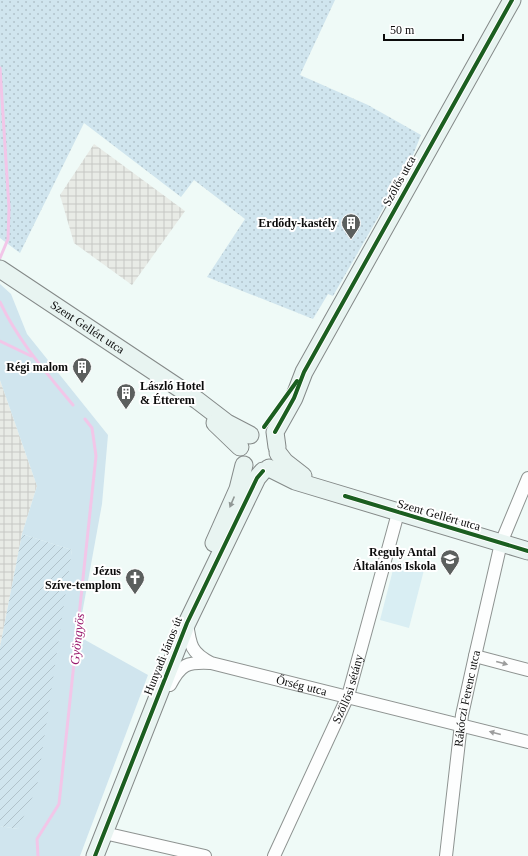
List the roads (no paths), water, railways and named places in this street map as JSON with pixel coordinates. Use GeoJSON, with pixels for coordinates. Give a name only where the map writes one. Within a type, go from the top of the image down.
{"type":"FeatureCollection","features":[{"type":"Feature","properties":{"kind":"street","name":"Szőlős utca"},"geometry":{"type":"LineString","coordinates":[[277,450],[275,432],[294,398],[304,372],[512,0]]}},
{"type":"Feature","properties":{"kind":"street","name":"Szent Gellért utca"},"geometry":{"type":"LineString","coordinates":[[4,272],[197,400],[227,423],[250,438]]}},
{"type":"Feature","properties":{"kind":"street","name":"Szőlős utca"},"geometry":{"type":"LineString","coordinates":[[250,438],[304,372]]}},
{"type":"Feature","properties":{"kind":"street"},"geometry":{"type":"LineString","coordinates":[[269,436],[277,450],[275,462],[266,469],[253,470],[244,465],[240,458],[250,438],[269,436]]}},
{"type":"Feature","properties":{"kind":"street","name":"Szent Gellért utca"},"geometry":{"type":"LineString","coordinates":[[277,450],[299,474],[345,496]]}},
{"type":"Feature","properties":{"kind":"street","name":"Hunyadi János út"},"geometry":{"type":"LineString","coordinates":[[191,616],[199,584],[238,489],[244,465]]}},
{"type":"Feature","properties":{"kind":"street","name":"Szent Gellért utca"},"geometry":{"type":"LineString","coordinates":[[266,469],[295,481],[398,513],[528,550]]}},
{"type":"Feature","properties":{"kind":"street","name":"Hunyadi János út"},"geometry":{"type":"LineString","coordinates":[[95,856],[158,695],[191,616],[205,590],[257,478],[266,469]]}},
{"type":"Feature","properties":{"kind":"street","name":"Rákóczi Ferenc utca"},"geometry":{"type":"LineString","coordinates":[[446,856],[461,725],[475,656],[501,543],[528,478]]}},
{"type":"Feature","properties":{"kind":"street","name":"Szőllősi sétány"},"geometry":{"type":"LineString","coordinates":[[274,856],[348,696],[398,513]]}},
{"type":"Feature","properties":{"kind":"street","name":"Őrség utca"},"geometry":{"type":"LineString","coordinates":[[191,616],[189,639],[195,653],[211,663]]}},
{"type":"Feature","properties":{"kind":"street"},"geometry":{"type":"LineString","coordinates":[[475,656],[528,670]]}},
{"type":"Feature","properties":{"kind":"street","name":"Őrség utca"},"geometry":{"type":"LineString","coordinates":[[158,695],[169,686],[177,672],[186,664],[211,663],[528,742]]}},
{"type":"Feature","properties":{"kind":"street"},"geometry":{"type":"LineString","coordinates":[[104,833],[205,856]]}},
{"type":"Feature","properties":{"kind":"waterway","name":"Gyöngyös"},"geometry":{"type":"LineString","coordinates":[[0,68],[9,208],[8,239],[0,258]]}},
{"type":"Feature","properties":{"kind":"waterway","name":"Gyöngyös"},"geometry":{"type":"LineString","coordinates":[[0,302],[24,343],[73,405]]}},
{"type":"Feature","properties":{"kind":"waterway","name":"Gyöngyös"},"geometry":{"type":"LineString","coordinates":[[0,341],[31,356]]}},
{"type":"Feature","properties":{"kind":"waterway","name":"Gyöngyös"},"geometry":{"type":"LineString","coordinates":[[38,856],[37,839],[59,804],[96,456],[92,428],[85,419]]}},
{"type":"Feature","properties":{"kind":"place","name":"Erdődy-kastély"},"geometry":{"type":"Point","coordinates":[351,240]}},
{"type":"Feature","properties":{"kind":"place","name":"Régi malom"},"geometry":{"type":"Point","coordinates":[82,384]}},
{"type":"Feature","properties":{"kind":"place","name":"László Hotel & Étterem"},"geometry":{"type":"Point","coordinates":[126,410]}},
{"type":"Feature","properties":{"kind":"place","name":"Reguly Antal Általános Iskola"},"geometry":{"type":"Point","coordinates":[450,576]}},
{"type":"Feature","properties":{"kind":"place","name":"Jézus Szíve-templom"},"geometry":{"type":"Point","coordinates":[135,595]}}]}
